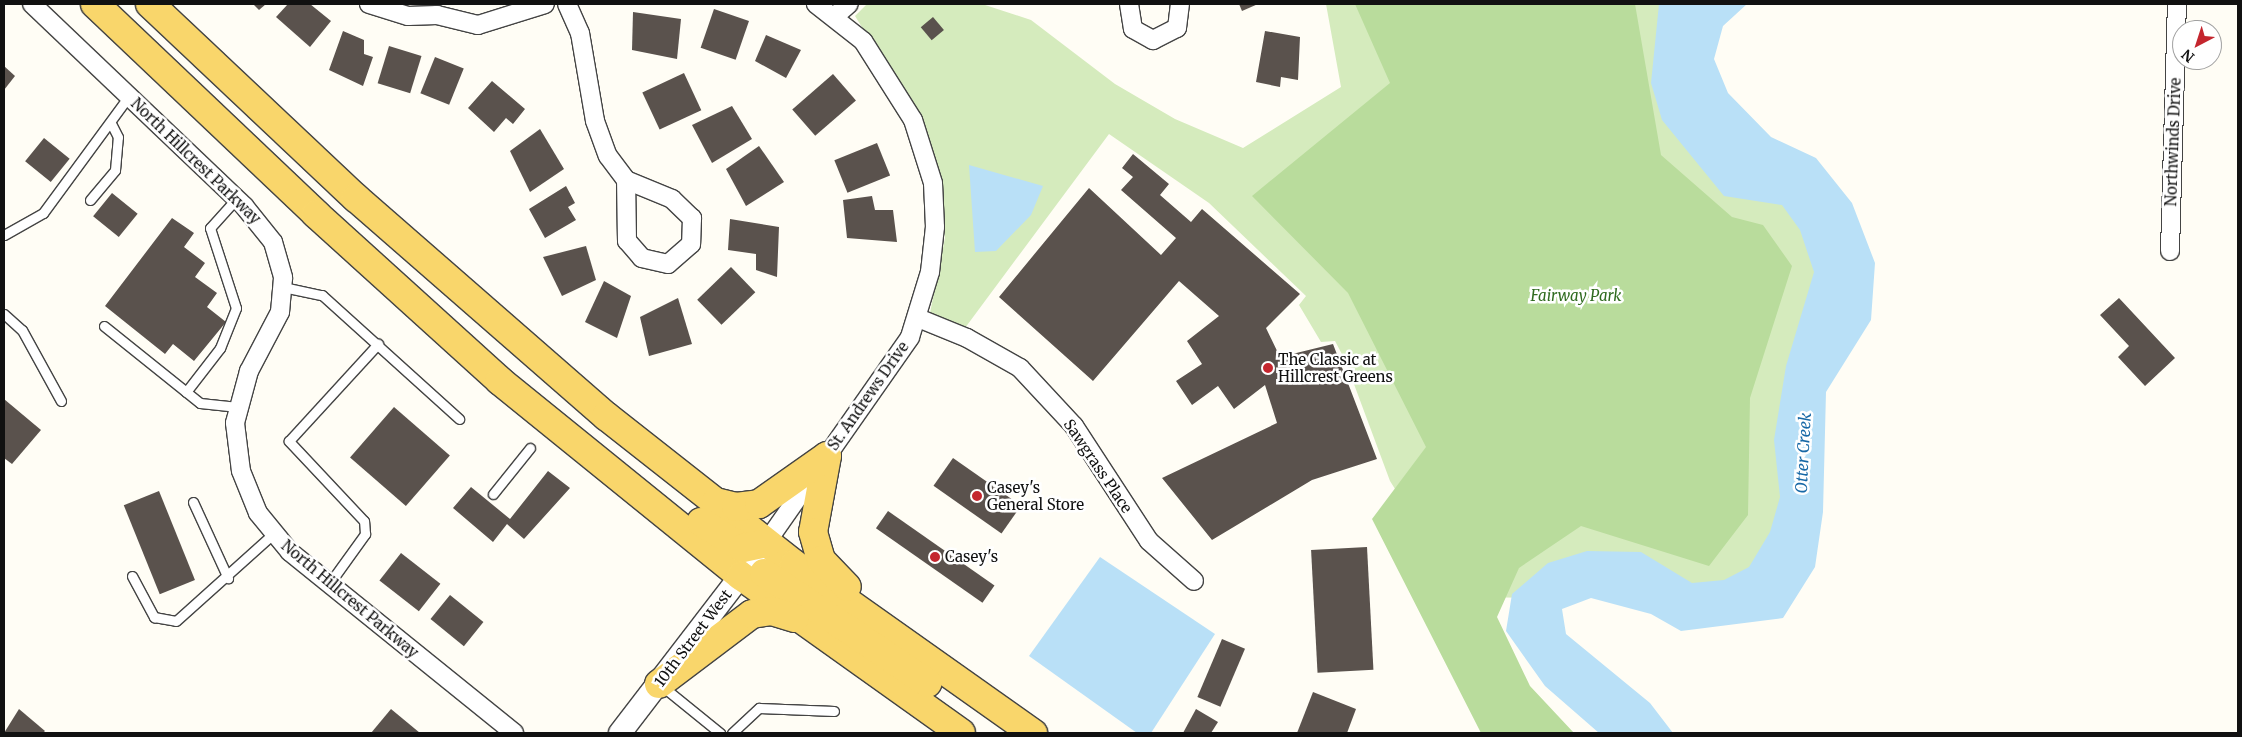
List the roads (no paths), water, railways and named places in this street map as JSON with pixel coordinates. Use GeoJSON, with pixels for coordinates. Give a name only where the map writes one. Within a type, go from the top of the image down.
{"type":"FeatureCollection","features":[{"type":"Feature","properties":{"kind":"main road"},"geometry":{"type":"LineString","coordinates":[[95,4],[342,239],[500,380],[741,576],[961,733]]}},
{"type":"Feature","properties":{"kind":"main road"},"geometry":{"type":"LineString","coordinates":[[150,4],[512,336],[712,501],[766,543],[1033,733]]}},
{"type":"Feature","properties":{"kind":"main road"},"geometry":{"type":"LineString","coordinates":[[500,380],[606,450],[731,543],[743,548],[766,543]]}},
{"type":"Feature","properties":{"kind":"main road"},"geometry":{"type":"LineString","coordinates":[[712,501],[736,507],[759,504],[827,456]]}},
{"type":"Feature","properties":{"kind":"main road"},"geometry":{"type":"LineString","coordinates":[[827,456],[813,532],[830,572],[1051,733]]}},
{"type":"Feature","properties":{"kind":"main road"},"geometry":{"type":"LineString","coordinates":[[741,576],[753,570],[783,582],[881,654],[1007,733]]}},
{"type":"Feature","properties":{"kind":"main road"},"geometry":{"type":"LineString","coordinates":[[659,684],[752,614],[772,610],[802,621]]}},
{"type":"Feature","properties":{"kind":"street","name":"North Hillcrest Parkway"},"geometry":{"type":"LineString","coordinates":[[32,4],[236,199],[273,242],[284,287],[280,312],[249,371],[238,407],[235,448],[241,471],[273,534],[329,584],[514,733]]}},
{"type":"Feature","properties":{"kind":"street"},"geometry":{"type":"LineString","coordinates":[[369,4],[408,16],[437,15],[478,25],[545,4]]}},
{"type":"Feature","properties":{"kind":"street"},"geometry":{"type":"LineString","coordinates":[[437,15],[454,4]]}},
{"type":"Feature","properties":{"kind":"street"},"geometry":{"type":"LineString","coordinates":[[567,4],[580,33],[601,142],[626,180],[627,241],[642,258],[668,264],[691,244],[692,218],[672,199],[626,180]]}},
{"type":"Feature","properties":{"kind":"street","name":"St. Andrews Drive"},"geometry":{"type":"LineString","coordinates":[[766,543],[894,362],[918,318],[935,227],[933,183],[924,148],[892,81],[863,41],[835,16],[816,4]]}},
{"type":"Feature","properties":{"kind":"street"},"geometry":{"type":"LineString","coordinates":[[835,16],[849,4]]}},
{"type":"Feature","properties":{"kind":"street"},"geometry":{"type":"LineString","coordinates":[[1129,4],[1133,29],[1154,40],[1177,28],[1180,4]]}},
{"type":"Feature","properties":{"kind":"street","name":"Northwinds Drive"},"geometry":{"type":"LineString","coordinates":[[2170,251],[2177,4]]}},
{"type":"Feature","properties":{"kind":"street","name":"Sawgrass Place"},"geometry":{"type":"LineString","coordinates":[[918,318],[967,338],[1020,368],[1074,426],[1149,541],[1194,581]]}},
{"type":"Feature","properties":{"kind":"street","name":"10th Street West"},"geometry":{"type":"LineString","coordinates":[[620,733],[766,543]]}},
{"type":"Feature","properties":{"kind":"lane"},"geometry":{"type":"LineString","coordinates":[[4,235],[44,213],[129,96]]}},
{"type":"Feature","properties":{"kind":"lane"},"geometry":{"type":"LineString","coordinates":[[90,200],[115,170],[118,137],[111,123]]}},
{"type":"Feature","properties":{"kind":"lane"},"geometry":{"type":"LineString","coordinates":[[186,392],[220,348],[236,308],[210,228],[236,199]]}},
{"type":"Feature","properties":{"kind":"lane"},"geometry":{"type":"LineString","coordinates":[[284,287],[322,294],[459,419]]}},
{"type":"Feature","properties":{"kind":"lane"},"geometry":{"type":"LineString","coordinates":[[4,314],[22,330],[61,401]]}},
{"type":"Feature","properties":{"kind":"lane"},"geometry":{"type":"LineString","coordinates":[[104,326],[200,403],[238,407]]}},
{"type":"Feature","properties":{"kind":"lane"},"geometry":{"type":"LineString","coordinates":[[329,584],[365,534],[364,521],[289,442],[378,344]]}},
{"type":"Feature","properties":{"kind":"lane"},"geometry":{"type":"LineString","coordinates":[[493,494],[530,448]]}},
{"type":"Feature","properties":{"kind":"lane"},"geometry":{"type":"LineString","coordinates":[[193,502],[228,578]]}},
{"type":"Feature","properties":{"kind":"lane"},"geometry":{"type":"LineString","coordinates":[[132,576],[154,617],[176,621],[228,578],[273,534]]}},
{"type":"Feature","properties":{"kind":"lane"},"geometry":{"type":"LineString","coordinates":[[659,684],[720,733]]}},
{"type":"Feature","properties":{"kind":"lane"},"geometry":{"type":"LineString","coordinates":[[732,733],[759,708],[834,711]]}},
{"type":"Feature","properties":{"kind":"water","name":"Otter Creek"},"geometry":{"type":"Polygon","coordinates":[[[1659,4],[1747,4],[1723,26],[1714,59],[1728,93],[1771,137],[1816,158],[1852,203],[1875,263],[1871,320],[1826,392],[1823,512],[1815,567],[1783,618],[1681,631],[1651,614],[1591,598],[1562,609],[1566,634],[1650,703],[1673,733],[1599,733],[1545,686],[1506,631],[1512,594],[1548,563],[1587,551],[1641,552],[1692,583],[1724,580],[1749,567],[1770,532],[1780,497],[1774,440],[1786,366],[1814,272],[1800,230],[1782,205],[1724,196],[1662,120],[1651,83],[1659,4]]]}},
{"type":"Feature","properties":{"kind":"water"},"geometry":{"type":"Polygon","coordinates":[[[969,165],[1043,186],[1031,215],[996,251],[975,252],[969,165]]]}},
{"type":"Feature","properties":{"kind":"water"},"geometry":{"type":"Polygon","coordinates":[[[1100,557],[1215,634],[1151,733],[1137,733],[1029,656],[1100,557]]]}},
{"type":"Feature","properties":{"kind":"place","name":"The Classic at Hillcrest Greens"},"geometry":{"type":"Point","coordinates":[1268,368]}},
{"type":"Feature","properties":{"kind":"place","name":"Casey's General Store"},"geometry":{"type":"Point","coordinates":[977,496]}},
{"type":"Feature","properties":{"kind":"place","name":"Casey's"},"geometry":{"type":"Point","coordinates":[935,557]}},
{"type":"Feature","properties":{"kind":"park label","name":"Fairway Park"},"geometry":{"type":"Point","coordinates":[1576,296]}}]}
